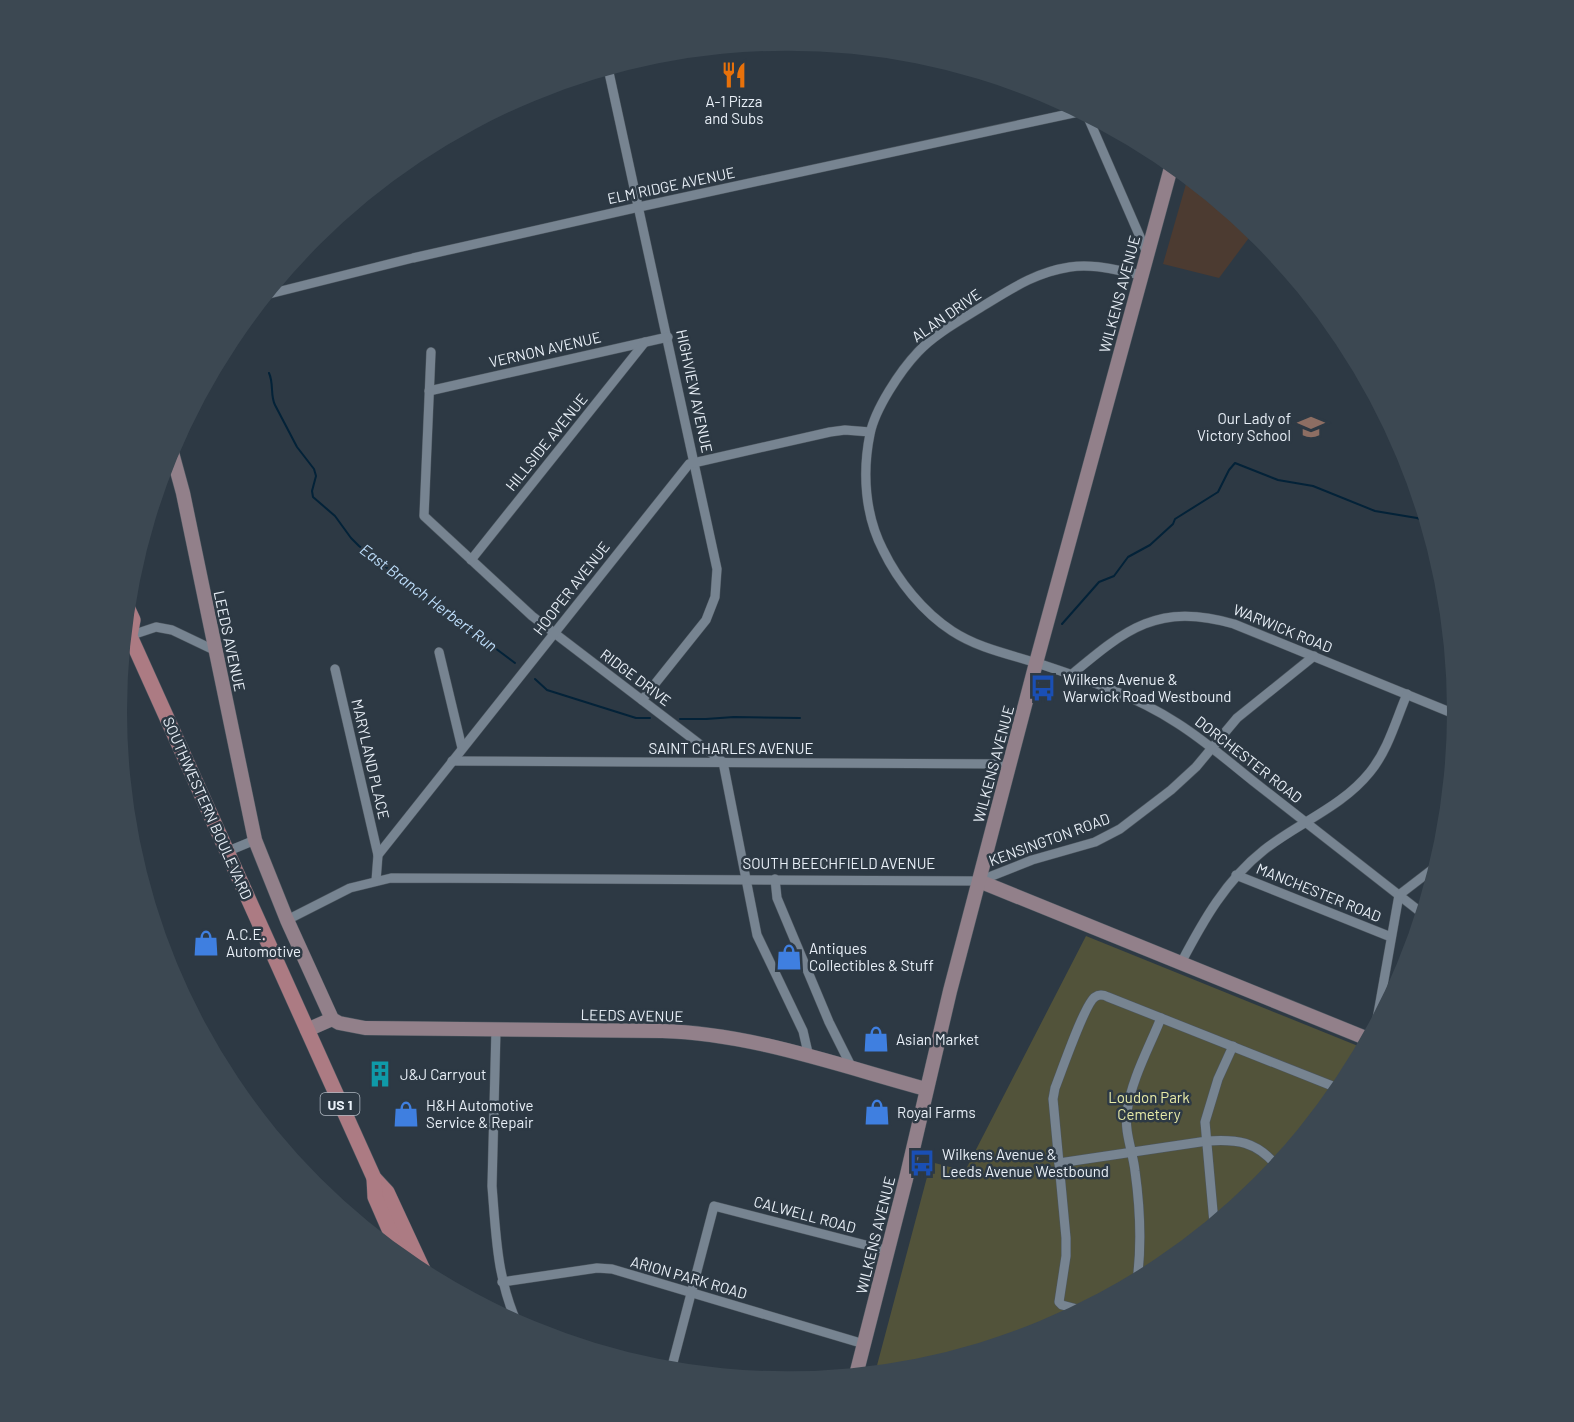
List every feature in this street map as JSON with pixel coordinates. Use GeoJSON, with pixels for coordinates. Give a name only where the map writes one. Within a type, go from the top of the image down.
{"type":"FeatureCollection","features":[{"type":"Feature","properties":{"kind":"main road","name":"SOUTHWESTERN BOULEVARD"},"geometry":{"type":"LineString","coordinates":[[131,645],[374,1178],[387,1192],[418,1258]]}},
{"type":"Feature","properties":{"kind":"main road","name":"SOUTHWESTERN BOULEVARD"},"geometry":{"type":"LineString","coordinates":[[374,1178],[375,1197],[395,1242]]}},
{"type":"Feature","properties":{"kind":"street","name":"HIGHVIEW AVENUE"},"geometry":{"type":"LineString","coordinates":[[610,75],[717,569],[715,597],[706,620],[642,700]]}},
{"type":"Feature","properties":{"kind":"street","name":"ELM RIDGE AVENUE"},"geometry":{"type":"LineString","coordinates":[[278,292],[413,258],[639,207],[1068,114]]}},
{"type":"Feature","properties":{"kind":"street"},"geometry":{"type":"LineString","coordinates":[[1091,125],[1147,253]]}},
{"type":"Feature","properties":{"kind":"street","name":"WILKENS AVENUE"},"geometry":{"type":"LineString","coordinates":[[858,1367],[889,1251],[926,1089],[979,881],[1169,173]]}},
{"type":"Feature","properties":{"kind":"street","name":"ALAN DRIVE"},"geometry":{"type":"LineString","coordinates":[[1036,663],[986,648],[952,631],[922,606],[895,572],[874,529],[866,494],[870,432],[893,384],[919,351],[937,336],[1024,281],[1073,266],[1093,266],[1142,274]]}},
{"type":"Feature","properties":{"kind":"street","name":"VERNON AVENUE"},"geometry":{"type":"LineString","coordinates":[[429,391],[668,337]]}},
{"type":"Feature","properties":{"kind":"street","name":"HILLSIDE AVENUE"},"geometry":{"type":"LineString","coordinates":[[471,560],[645,342]]}},
{"type":"Feature","properties":{"kind":"street","name":"RIDGE DRIVE"},"geometry":{"type":"LineString","coordinates":[[431,352],[424,516],[532,616],[723,762]]}},
{"type":"Feature","properties":{"kind":"street"},"geometry":{"type":"LineString","coordinates":[[695,462],[830,432],[846,430],[870,432]]}},
{"type":"Feature","properties":{"kind":"street","name":"HOOPER AVENUE"},"geometry":{"type":"LineString","coordinates":[[378,855],[689,464],[695,462]]}},
{"type":"Feature","properties":{"kind":"street","name":"LEEDS AVENUE"},"geometry":{"type":"LineString","coordinates":[[175,464],[255,840],[287,920],[332,1019],[339,1023],[365,1028],[684,1032],[729,1038],[926,1089]]}},
{"type":"Feature","properties":{"kind":"street","name":"WARWICK ROAD"},"geometry":{"type":"LineString","coordinates":[[1071,675],[1118,636],[1131,629],[1161,618],[1208,617],[1234,624],[1447,711]]}},
{"type":"Feature","properties":{"kind":"street"},"geometry":{"type":"LineString","coordinates":[[132,633],[156,627],[163,628],[216,651]]}},
{"type":"Feature","properties":{"kind":"street"},"geometry":{"type":"LineString","coordinates":[[439,652],[462,748]]}},
{"type":"Feature","properties":{"kind":"street","name":"KENSINGTON ROAD"},"geometry":{"type":"LineString","coordinates":[[979,881],[1032,860],[1095,842],[1120,830],[1171,790],[1212,748],[1237,718],[1314,656]]}},
{"type":"Feature","properties":{"kind":"street","name":"DORCHESTER ROAD"},"geometry":{"type":"LineString","coordinates":[[1036,663],[1140,702],[1178,723],[1416,909]]}},
{"type":"Feature","properties":{"kind":"street","name":"MARYLAND PLACE"},"geometry":{"type":"LineString","coordinates":[[335,669],[378,855]]}},
{"type":"Feature","properties":{"kind":"street"},"geometry":{"type":"LineString","coordinates":[[1181,963],[1205,918],[1236,875],[1264,850],[1344,797],[1371,772],[1381,757],[1407,694]]}},
{"type":"Feature","properties":{"kind":"street","name":"SAINT CHARLES AVENUE"},"geometry":{"type":"LineString","coordinates":[[452,761],[1011,764]]}},
{"type":"Feature","properties":{"kind":"street"},"geometry":{"type":"LineString","coordinates":[[723,762],[757,935],[803,1031],[809,1057]]}},
{"type":"Feature","properties":{"kind":"street"},"geometry":{"type":"LineString","coordinates":[[226,852],[255,840]]}},
{"type":"Feature","properties":{"kind":"street"},"geometry":{"type":"LineString","coordinates":[[376,881],[378,855]]}},
{"type":"Feature","properties":{"kind":"street"},"geometry":{"type":"LineString","coordinates":[[1380,1000],[1399,895],[1427,874]]}},
{"type":"Feature","properties":{"kind":"street","name":"MANCHESTER ROAD"},"geometry":{"type":"LineString","coordinates":[[1236,875],[1391,937]]}},
{"type":"Feature","properties":{"kind":"street","name":"SOUTH BEECHFIELD AVENUE"},"geometry":{"type":"LineString","coordinates":[[287,920],[350,888],[376,881],[406,877],[979,881],[1361,1036]]}},
{"type":"Feature","properties":{"kind":"street"},"geometry":{"type":"LineString","coordinates":[[775,879],[777,898],[828,1022],[853,1070]]}},
{"type":"Feature","properties":{"kind":"street"},"geometry":{"type":"LineString","coordinates":[[1070,1307],[1059,1302],[1066,1238],[1053,1099],[1055,1088],[1090,1002],[1095,997],[1101,995],[1331,1085]]}},
{"type":"Feature","properties":{"kind":"street"},"geometry":{"type":"LineString","coordinates":[[1138,1270],[1140,1226],[1132,1152],[1126,1126],[1127,1112],[1136,1080],[1161,1018]]}},
{"type":"Feature","properties":{"kind":"street"},"geometry":{"type":"LineString","coordinates":[[307,1030],[332,1019]]}},
{"type":"Feature","properties":{"kind":"street"},"geometry":{"type":"LineString","coordinates":[[495,1029],[492,1186],[502,1282],[511,1311]]}},
{"type":"Feature","properties":{"kind":"street"},"geometry":{"type":"LineString","coordinates":[[1213,1214],[1206,1114],[1233,1046]]}},
{"type":"Feature","properties":{"kind":"street"},"geometry":{"type":"LineString","coordinates":[[1059,1163],[1207,1141],[1236,1140],[1260,1149],[1271,1160]]}},
{"type":"Feature","properties":{"kind":"street","name":"CALWELL ROAD"},"geometry":{"type":"LineString","coordinates":[[692,1293],[714,1206],[889,1251]]}},
{"type":"Feature","properties":{"kind":"street","name":"ARION PARK ROAD"},"geometry":{"type":"LineString","coordinates":[[502,1282],[543,1275],[605,1269],[864,1344]]}},
{"type":"Feature","properties":{"kind":"street"},"geometry":{"type":"LineString","coordinates":[[674,1361],[692,1293]]}},
{"type":"Feature","properties":{"kind":"shaded area"},"geometry":{"type":"Polygon","coordinates":[[[1186,185],[1248,239],[1219,278],[1163,264],[1186,185]]]}},
{"type":"Feature","properties":{"kind":"green space","name":"Loudon Park Cemetery"},"geometry":{"type":"Polygon","coordinates":[[[1086,936],[1356,1045],[1311,1113],[1254,1178],[1189,1235],[1154,1260],[1117,1283],[1040,1321],[958,1349],[877,1364],[931,1162],[965,1171],[1086,936]]]}},
{"type":"Feature","properties":{"kind":"waterway","name":"East Branch Herbert Run"},"geometry":{"type":"LineString","coordinates":[[269,373],[275,405],[297,447],[314,469],[316,476],[312,491],[313,497],[335,516],[359,546],[479,640],[495,648],[515,663]]}},
{"type":"Feature","properties":{"kind":"waterway","name":"East Branch Herbert Run"},"geometry":{"type":"LineString","coordinates":[[1062,624],[1099,582],[1114,576],[1128,557],[1150,545],[1173,524],[1175,519],[1218,492],[1235,463],[1278,480],[1313,486],[1375,511],[1418,518]]}},
{"type":"Feature","properties":{"kind":"waterway","name":"East Branch Herbert Run"},"geometry":{"type":"LineString","coordinates":[[535,679],[547,690],[636,718],[650,718]]}},
{"type":"Feature","properties":{"kind":"waterway","name":"East Branch Herbert Run"},"geometry":{"type":"LineString","coordinates":[[680,719],[800,718]]}},
{"type":"Feature","properties":{"kind":"place","name":"A-1 Pizza and Subs"},"geometry":{"type":"Point","coordinates":[734,75]}},
{"type":"Feature","properties":{"kind":"place","name":"Our Lady of Victory School"},"geometry":{"type":"Point","coordinates":[1311,427]}},
{"type":"Feature","properties":{"kind":"place","name":"Wilkens Avenue & Warwick Road Westbound"},"geometry":{"type":"Point","coordinates":[1043,688]}},
{"type":"Feature","properties":{"kind":"place","name":"A.C.E. Automotive"},"geometry":{"type":"Point","coordinates":[206,943]}},
{"type":"Feature","properties":{"kind":"place","name":"Antiques Collectibles & Stuff"},"geometry":{"type":"Point","coordinates":[789,957]}},
{"type":"Feature","properties":{"kind":"place","name":"Asian Market"},"geometry":{"type":"Point","coordinates":[876,1039]}},
{"type":"Feature","properties":{"kind":"place","name":"J&J Carryout"},"geometry":{"type":"Point","coordinates":[380,1074]}},
{"type":"Feature","properties":{"kind":"place","name":"Royal Farms"},"geometry":{"type":"Point","coordinates":[877,1112]}},
{"type":"Feature","properties":{"kind":"place","name":"H&H Automotive Service & Repair"},"geometry":{"type":"Point","coordinates":[406,1114]}},
{"type":"Feature","properties":{"kind":"place","name":"Wilkens Avenue & Leeds Avenue Westbound"},"geometry":{"type":"Point","coordinates":[922,1163]}}]}
